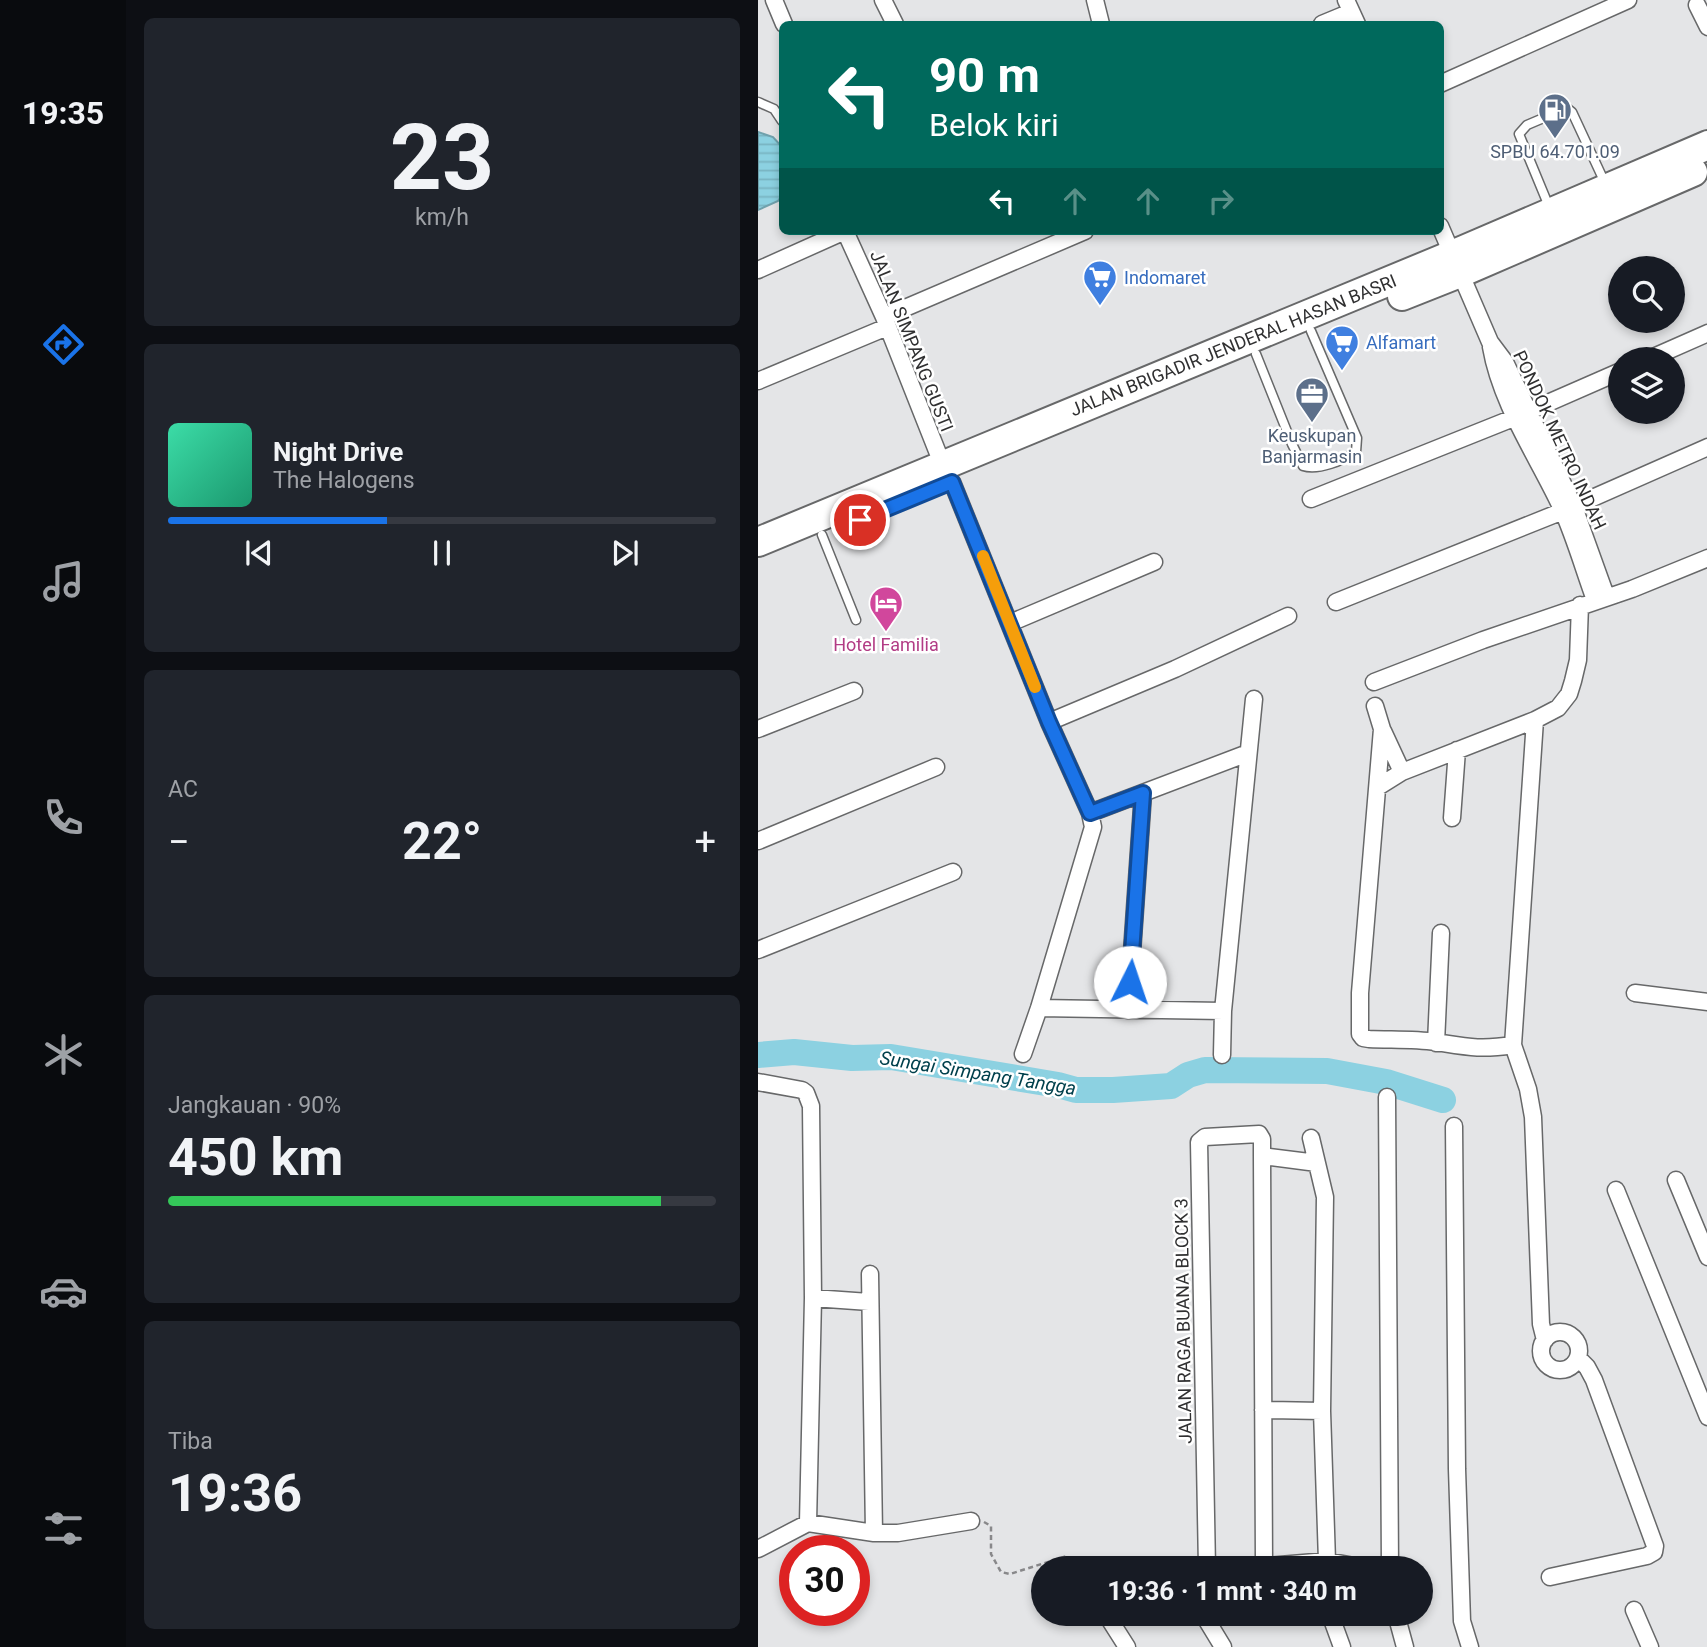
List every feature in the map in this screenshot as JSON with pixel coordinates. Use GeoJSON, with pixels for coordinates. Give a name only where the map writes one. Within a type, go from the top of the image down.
{"type":"FeatureCollection","features":[{"type":"Feature","properties":{"kind":"highway","name":"JALAN BRIGADIR JENDERAL HASAN BASRI"},"geometry":{"type":"LineString","coordinates":[[1456,264],[1552,212],[1707,145]]}},
{"type":"Feature","properties":{"kind":"highway","name":"JALAN BRIGADIR JENDERAL HASAN BASRI"},"geometry":{"type":"LineString","coordinates":[[758,560],[947,474],[1124,399],[1707,165]]}},
{"type":"Feature","properties":{"kind":"highway","name":"JALAN BRIGADIR JENDERAL HASAN BASRI"},"geometry":{"type":"LineString","coordinates":[[1124,399],[1256,354],[1311,331],[1380,294]]}},
{"type":"Feature","properties":{"kind":"highway","name":"JALAN BRIGADIR JENDERAL HASAN BASRI"},"geometry":{"type":"LineString","coordinates":[[758,542],[830,526]]}},
{"type":"Feature","properties":{"kind":"street"},"geometry":{"type":"LineString","coordinates":[[774,0],[783,21]]}},
{"type":"Feature","properties":{"kind":"street"},"geometry":{"type":"LineString","coordinates":[[883,0],[893,21]]}},
{"type":"Feature","properties":{"kind":"street"},"geometry":{"type":"LineString","coordinates":[[1095,0],[1100,21]]}},
{"type":"Feature","properties":{"kind":"street"},"geometry":{"type":"LineString","coordinates":[[1444,82],[1628,0]]}},
{"type":"Feature","properties":{"kind":"street"},"geometry":{"type":"LineString","coordinates":[[1697,5],[1707,27]]}},
{"type":"Feature","properties":{"kind":"street"},"geometry":{"type":"LineString","coordinates":[[1330,21],[1352,12]]}},
{"type":"Feature","properties":{"kind":"street"},"geometry":{"type":"LineString","coordinates":[[758,270],[836,235]]}},
{"type":"Feature","properties":{"kind":"street","name":"JALAN SIMPANG GUSTI"},"geometry":{"type":"LineString","coordinates":[[847,235],[1010,622],[1049,722],[1090,813]]}},
{"type":"Feature","properties":{"kind":"street"},"geometry":{"type":"LineString","coordinates":[[758,381],[1076,235]]}},
{"type":"Feature","properties":{"kind":"street","name":"PONDOK METRO INDAH"},"geometry":{"type":"LineString","coordinates":[[1444,235],[1491,342],[1494,364],[1569,509],[1594,600]]}},
{"type":"Feature","properties":{"kind":"street"},"geometry":{"type":"LineString","coordinates":[[1676,347],[1707,333]]}},
{"type":"Feature","properties":{"kind":"street"},"geometry":{"type":"LineString","coordinates":[[1311,499],[1608,377]]}},
{"type":"Feature","properties":{"kind":"street"},"geometry":{"type":"LineString","coordinates":[[1336,602],[1569,509],[1707,447]]}},
{"type":"Feature","properties":{"kind":"street"},"geometry":{"type":"LineString","coordinates":[[1374,682],[1594,600],[1632,589],[1707,558]]}},
{"type":"Feature","properties":{"kind":"street"},"geometry":{"type":"LineString","coordinates":[[1010,622],[1154,562]]}},
{"type":"Feature","properties":{"kind":"street"},"geometry":{"type":"LineString","coordinates":[[1378,787],[1402,772],[1535,720],[1558,708],[1569,694],[1594,600]]}},
{"type":"Feature","properties":{"kind":"street"},"geometry":{"type":"LineString","coordinates":[[1049,722],[1175,669],[1288,616]]}},
{"type":"Feature","properties":{"kind":"street"},"geometry":{"type":"LineString","coordinates":[[758,729],[854,691]]}},
{"type":"Feature","properties":{"kind":"street"},"geometry":{"type":"LineString","coordinates":[[1222,1055],[1223,1011],[1254,699]]}},
{"type":"Feature","properties":{"kind":"street"},"geometry":{"type":"LineString","coordinates":[[1375,706],[1382,729],[1402,772]]}},
{"type":"Feature","properties":{"kind":"street"},"geometry":{"type":"LineString","coordinates":[[1535,720],[1513,1045],[1528,1089],[1533,1117],[1541,1324],[1545,1340],[1541,1352],[1546,1364],[1564,1370],[1578,1358],[1579,1346],[1567,1333],[1554,1333],[1545,1340]]}},
{"type":"Feature","properties":{"kind":"street"},"geometry":{"type":"LineString","coordinates":[[1382,729],[1360,993],[1360,1034],[1369,1040],[1436,1042],[1486,1049],[1513,1045]]}},
{"type":"Feature","properties":{"kind":"street"},"geometry":{"type":"LineString","coordinates":[[1452,818],[1457,750]]}},
{"type":"Feature","properties":{"kind":"street"},"geometry":{"type":"LineString","coordinates":[[1023,1054],[1093,827],[1090,813],[1248,753]]}},
{"type":"Feature","properties":{"kind":"street"},"geometry":{"type":"LineString","coordinates":[[758,841],[936,767]]}},
{"type":"Feature","properties":{"kind":"street"},"geometry":{"type":"LineString","coordinates":[[1128,1010],[1143,793]]}},
{"type":"Feature","properties":{"kind":"street"},"geometry":{"type":"LineString","coordinates":[[758,950],[953,872]]}},
{"type":"Feature","properties":{"kind":"street"},"geometry":{"type":"LineString","coordinates":[[1436,1042],[1441,933]]}},
{"type":"Feature","properties":{"kind":"street"},"geometry":{"type":"LineString","coordinates":[[1635,993],[1707,1002]]}},
{"type":"Feature","properties":{"kind":"street"},"geometry":{"type":"LineString","coordinates":[[1039,1008],[1223,1011]]}},
{"type":"Feature","properties":{"kind":"street"},"geometry":{"type":"LineString","coordinates":[[758,1083],[802,1090],[810,1101],[813,1298],[808,1523]]}},
{"type":"Feature","properties":{"kind":"street"},"geometry":{"type":"LineString","coordinates":[[1387,1097],[1390,1556]]}},
{"type":"Feature","properties":{"kind":"street"},"geometry":{"type":"LineString","coordinates":[[1454,1126],[1457,1483],[1462,1621],[1470,1647]]}},
{"type":"Feature","properties":{"kind":"street","name":"JALAN RAGA BUANA BLOCK 3"},"geometry":{"type":"LineString","coordinates":[[1207,1556],[1199,1142],[1205,1137],[1259,1134],[1263,1156]]}},
{"type":"Feature","properties":{"kind":"street"},"geometry":{"type":"LineString","coordinates":[[1311,1138],[1325,1197],[1317,1556]]}},
{"type":"Feature","properties":{"kind":"street"},"geometry":{"type":"LineString","coordinates":[[1264,1556],[1263,1156],[1317,1163]]}},
{"type":"Feature","properties":{"kind":"street"},"geometry":{"type":"LineString","coordinates":[[1676,1180],[1707,1257]]}},
{"type":"Feature","properties":{"kind":"street"},"geometry":{"type":"LineString","coordinates":[[1616,1190],[1707,1417]]}},
{"type":"Feature","properties":{"kind":"street"},"geometry":{"type":"LineString","coordinates":[[870,1273],[874,1533]]}},
{"type":"Feature","properties":{"kind":"street"},"geometry":{"type":"LineString","coordinates":[[813,1298],[869,1302]]}},
{"type":"Feature","properties":{"kind":"street"},"geometry":{"type":"LineString","coordinates":[[1550,1577],[1647,1556],[1654,1552],[1655,1546],[1594,1380],[1578,1358]]}},
{"type":"Feature","properties":{"kind":"street"},"geometry":{"type":"LineString","coordinates":[[1263,1410],[1322,1410]]}},
{"type":"Feature","properties":{"kind":"street"},"geometry":{"type":"LineString","coordinates":[[758,1549],[808,1523],[874,1533],[898,1533],[971,1521]]}},
{"type":"Feature","properties":{"kind":"street"},"geometry":{"type":"LineString","coordinates":[[1634,1610],[1650,1647]]}},
{"type":"Feature","properties":{"kind":"street"},"geometry":{"type":"LineString","coordinates":[[1114,1626],[1127,1647]]}},
{"type":"Feature","properties":{"kind":"street"},"geometry":{"type":"LineString","coordinates":[[1211,1626],[1223,1647]]}},
{"type":"Feature","properties":{"kind":"street"},"geometry":{"type":"LineString","coordinates":[[1334,1626],[1342,1647]]}},
{"type":"Feature","properties":{"kind":"street"},"geometry":{"type":"LineString","coordinates":[[1399,1626],[1405,1647]]}},
{"type":"Feature","properties":{"kind":"lane"},"geometry":{"type":"LineString","coordinates":[[758,102],[774,109],[779,116]]}},
{"type":"Feature","properties":{"kind":"lane"},"geometry":{"type":"LineString","coordinates":[[1552,212],[1519,134],[1527,125],[1567,108],[1572,112],[1607,187]]}},
{"type":"Feature","properties":{"kind":"lane"},"geometry":{"type":"LineString","coordinates":[[1256,354],[1303,466],[1318,467],[1346,457],[1356,452],[1357,438],[1311,331]]}},
{"type":"Feature","properties":{"kind":"lane"},"geometry":{"type":"LineString","coordinates":[[830,526],[856,620]]}},
{"type":"Feature","properties":{"kind":"path"},"geometry":{"type":"LineString","coordinates":[[971,1521],[982,1521],[991,1526],[991,1554],[1001,1572],[1010,1574],[1031,1567]]}},
{"type":"Feature","properties":{"kind":"water"},"geometry":{"type":"Polygon","coordinates":[[[758,132],[773,137],[779,144],[779,200],[758,210],[758,132]]]}},
{"type":"Feature","properties":{"kind":"waterway","name":"Sungai Simpang Tangga"},"geometry":{"type":"LineString","coordinates":[[758,1055],[794,1052],[852,1058],[891,1057],[1076,1090],[1171,1086],[1188,1075],[1205,1070],[1327,1071],[1386,1082],[1443,1100]]}},
{"type":"Feature","properties":{"kind":"slow traffic"},"geometry":{"type":"LineString","coordinates":[[983,556],[1035,687]]}},
{"type":"Feature","properties":{"kind":"place","name":"SPBU 64.701.09"},"geometry":{"type":"Point","coordinates":[1555,140]}},
{"type":"Feature","properties":{"kind":"place","name":"Indomaret"},"geometry":{"type":"Point","coordinates":[1100,307]}},
{"type":"Feature","properties":{"kind":"place","name":"Alfamart"},"geometry":{"type":"Point","coordinates":[1342,372]}},
{"type":"Feature","properties":{"kind":"place","name":"Keuskupan Banjarmasin"},"geometry":{"type":"Point","coordinates":[1312,424]}},
{"type":"Feature","properties":{"kind":"place","name":"Hotel Familia"},"geometry":{"type":"Point","coordinates":[886,633]}},
{"type":"Feature","properties":{"kind":"route"},"geometry":{"type":"LineString","coordinates":[[860,520],[952,482],[1049,722],[1090,813],[1143,793],[1130,982]]}}]}
